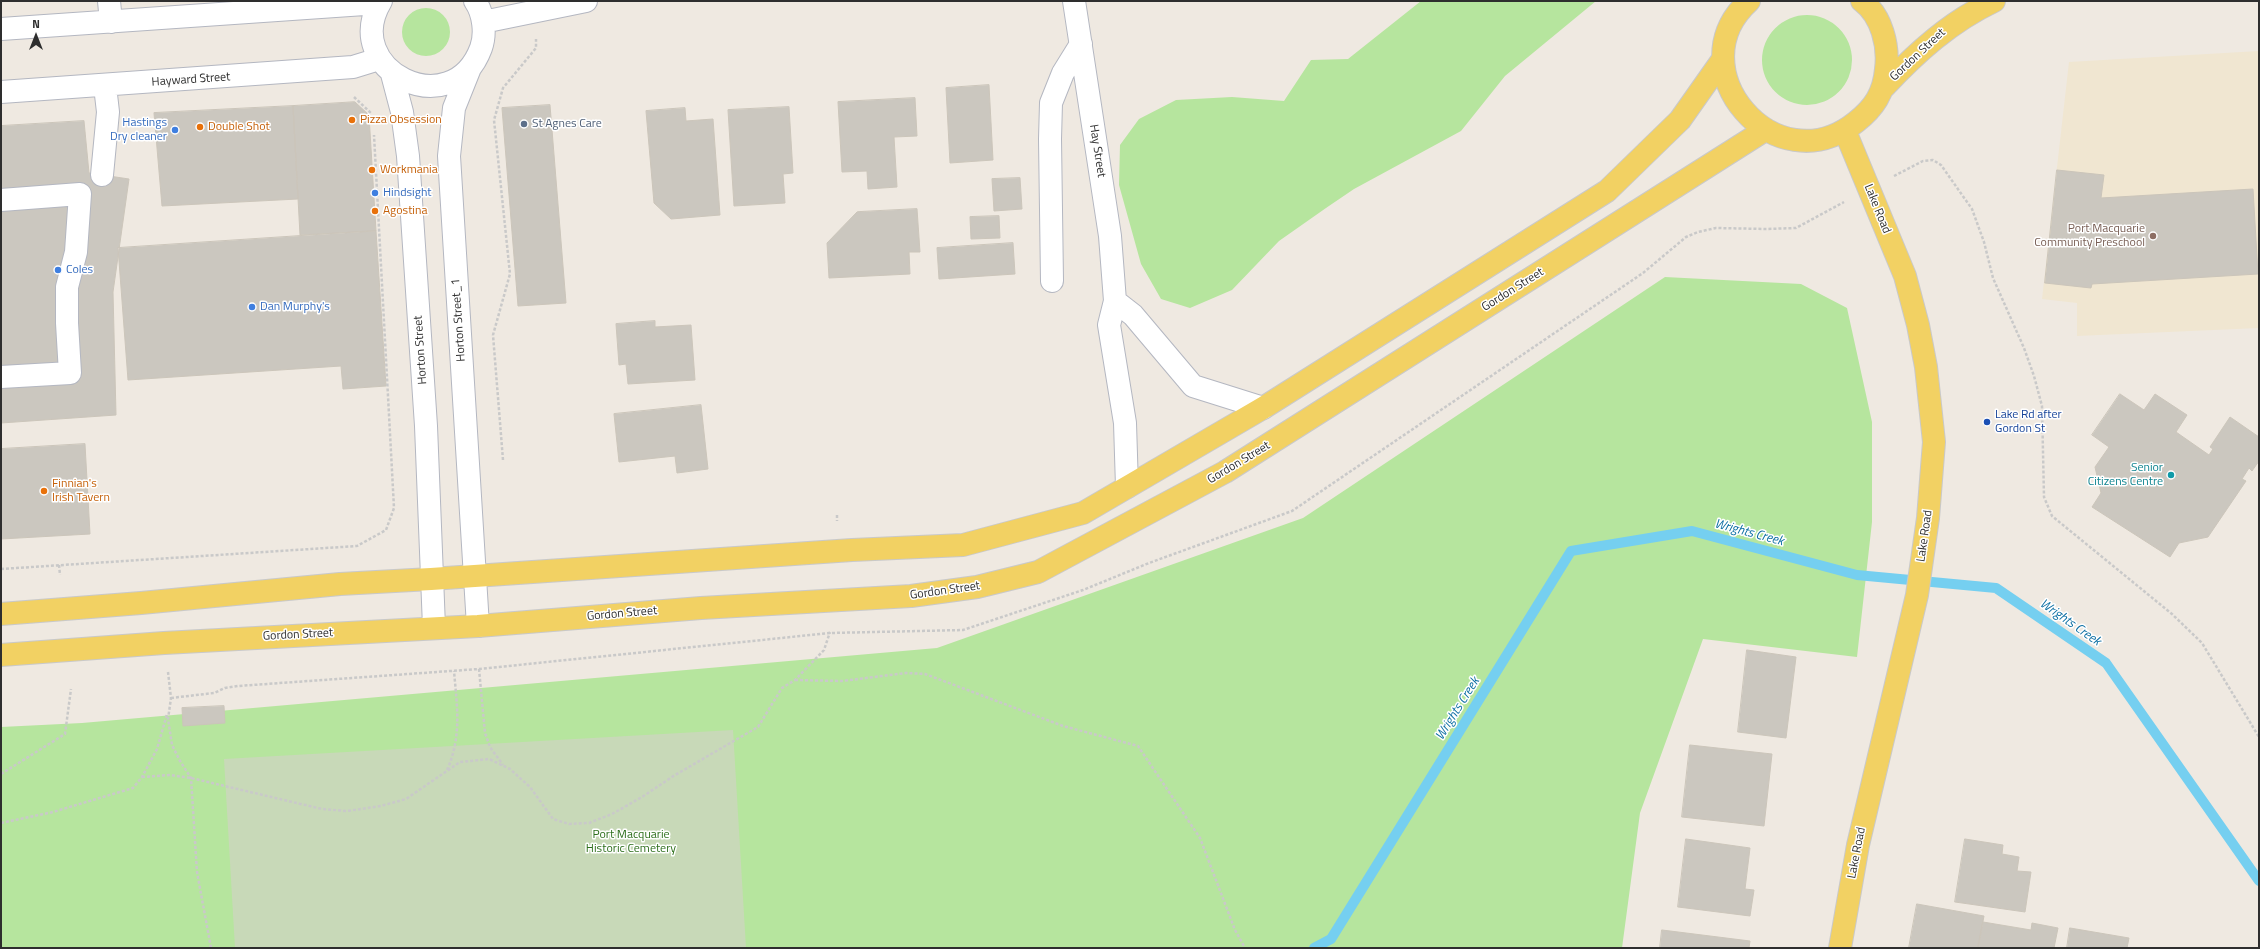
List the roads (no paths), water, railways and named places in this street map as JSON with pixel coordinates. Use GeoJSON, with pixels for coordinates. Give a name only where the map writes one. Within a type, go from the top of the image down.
{"type":"FeatureCollection","features":[{"type":"Feature","properties":{"kind":"main road"},"geometry":{"type":"LineString","coordinates":[[1749,1],[1741,9],[1727,34],[1724,60],[1728,87],[1743,112],[1765,130],[1792,140],[1818,140],[1845,131],[1868,113],[1884,87],[1888,58],[1882,30],[1868,5],[1862,1]]}},
{"type":"Feature","properties":{"kind":"main road","name":"Gordon Street"},"geometry":{"type":"LineString","coordinates":[[1884,87],[1928,42],[1951,25],[1994,1]]}},
{"type":"Feature","properties":{"kind":"main road"},"geometry":{"type":"LineString","coordinates":[[1,614],[141,603],[340,584],[847,550],[963,545],[1084,514],[1127,487],[1263,408],[1607,192],[1680,120],[1724,60]]}},
{"type":"Feature","properties":{"kind":"main road","name":"Gordon Street"},"geometry":{"type":"LineString","coordinates":[[1,655],[164,643],[434,627],[478,626],[701,608],[911,596],[977,587],[1038,572],[1225,472],[1765,130]]}},
{"type":"Feature","properties":{"kind":"main road","name":"Lake Road"},"geometry":{"type":"LineString","coordinates":[[1840,948],[1858,846],[1917,595],[1933,477],[1931,401],[1918,325],[1904,276],[1845,131]]}},
{"type":"Feature","properties":{"kind":"street"},"geometry":{"type":"LineString","coordinates":[[475,1],[483,22],[586,1]]}},
{"type":"Feature","properties":{"kind":"street","name":"Hay Street"},"geometry":{"type":"LineString","coordinates":[[1074,1],[1110,236],[1115,301],[1109,325],[1126,423],[1127,487]]}},
{"type":"Feature","properties":{"kind":"street"},"geometry":{"type":"LineString","coordinates":[[1,29],[110,12],[380,2]]}},
{"type":"Feature","properties":{"kind":"street","name":"Horton Street"},"geometry":{"type":"LineString","coordinates":[[380,2],[373,22],[373,41],[386,67],[402,112],[408,156],[426,426],[434,627]]}},
{"type":"Feature","properties":{"kind":"street","name":"Horton Street_1"},"geometry":{"type":"LineString","coordinates":[[474,576],[449,156],[454,108],[470,68],[476,60],[483,41],[483,22]]}},
{"type":"Feature","properties":{"kind":"street"},"geometry":{"type":"LineString","coordinates":[[1052,281],[1050,139],[1052,104],[1063,73],[1081,44]]}},
{"type":"Feature","properties":{"kind":"street","name":"Hayward Street"},"geometry":{"type":"LineString","coordinates":[[1,92],[105,86],[353,67],[386,67]]}},
{"type":"Feature","properties":{"kind":"street"},"geometry":{"type":"LineString","coordinates":[[386,67],[417,86],[437,86],[455,80],[470,68]]}},
{"type":"Feature","properties":{"kind":"street"},"geometry":{"type":"LineString","coordinates":[[102,175],[108,112],[105,86]]}},
{"type":"Feature","properties":{"kind":"street"},"geometry":{"type":"LineString","coordinates":[[1,200],[80,194],[76,252],[67,287],[67,323],[70,372],[1,377]]}},
{"type":"Feature","properties":{"kind":"street"},"geometry":{"type":"LineString","coordinates":[[1115,301],[1133,315],[1193,386],[1263,408]]}},
{"type":"Feature","properties":{"kind":"street"},"geometry":{"type":"LineString","coordinates":[[474,576],[478,626]]}},
{"type":"Feature","properties":{"kind":"waterway","name":"Wrights Creek"},"geometry":{"type":"LineString","coordinates":[[1314,948],[1331,939],[1571,551],[1692,531],[1857,575],[1996,588],[2106,663],[2259,881]]}},
{"type":"Feature","properties":{"kind":"place","name":"Pizza Obsession"},"geometry":{"type":"Point","coordinates":[352,120]}},
{"type":"Feature","properties":{"kind":"place","name":"St Agnes Care"},"geometry":{"type":"Point","coordinates":[524,124]}},
{"type":"Feature","properties":{"kind":"place","name":"Double Shot"},"geometry":{"type":"Point","coordinates":[200,127]}},
{"type":"Feature","properties":{"kind":"place","name":"Hastings Dry cleaner"},"geometry":{"type":"Point","coordinates":[175,130]}},
{"type":"Feature","properties":{"kind":"place","name":"Workmania"},"geometry":{"type":"Point","coordinates":[372,170]}},
{"type":"Feature","properties":{"kind":"place","name":"Hindsight"},"geometry":{"type":"Point","coordinates":[375,193]}},
{"type":"Feature","properties":{"kind":"place","name":"Agostina"},"geometry":{"type":"Point","coordinates":[375,211]}},
{"type":"Feature","properties":{"kind":"place","name":"Port Macquarie Community Preschool"},"geometry":{"type":"Point","coordinates":[2153,236]}},
{"type":"Feature","properties":{"kind":"place","name":"Coles"},"geometry":{"type":"Point","coordinates":[58,270]}},
{"type":"Feature","properties":{"kind":"place","name":"Dan Murphy's"},"geometry":{"type":"Point","coordinates":[252,307]}},
{"type":"Feature","properties":{"kind":"place","name":"Lake Rd after Gordon St"},"geometry":{"type":"Point","coordinates":[1987,422]}},
{"type":"Feature","properties":{"kind":"place","name":"Senior Citizens Centre"},"geometry":{"type":"Point","coordinates":[2171,475]}},
{"type":"Feature","properties":{"kind":"place","name":"Finnian's Irish Tavern"},"geometry":{"type":"Point","coordinates":[44,491]}},
{"type":"Feature","properties":{"kind":"park label","name":"Port Macquarie Historic Cemetery"},"geometry":{"type":"Point","coordinates":[631,842]}}]}
